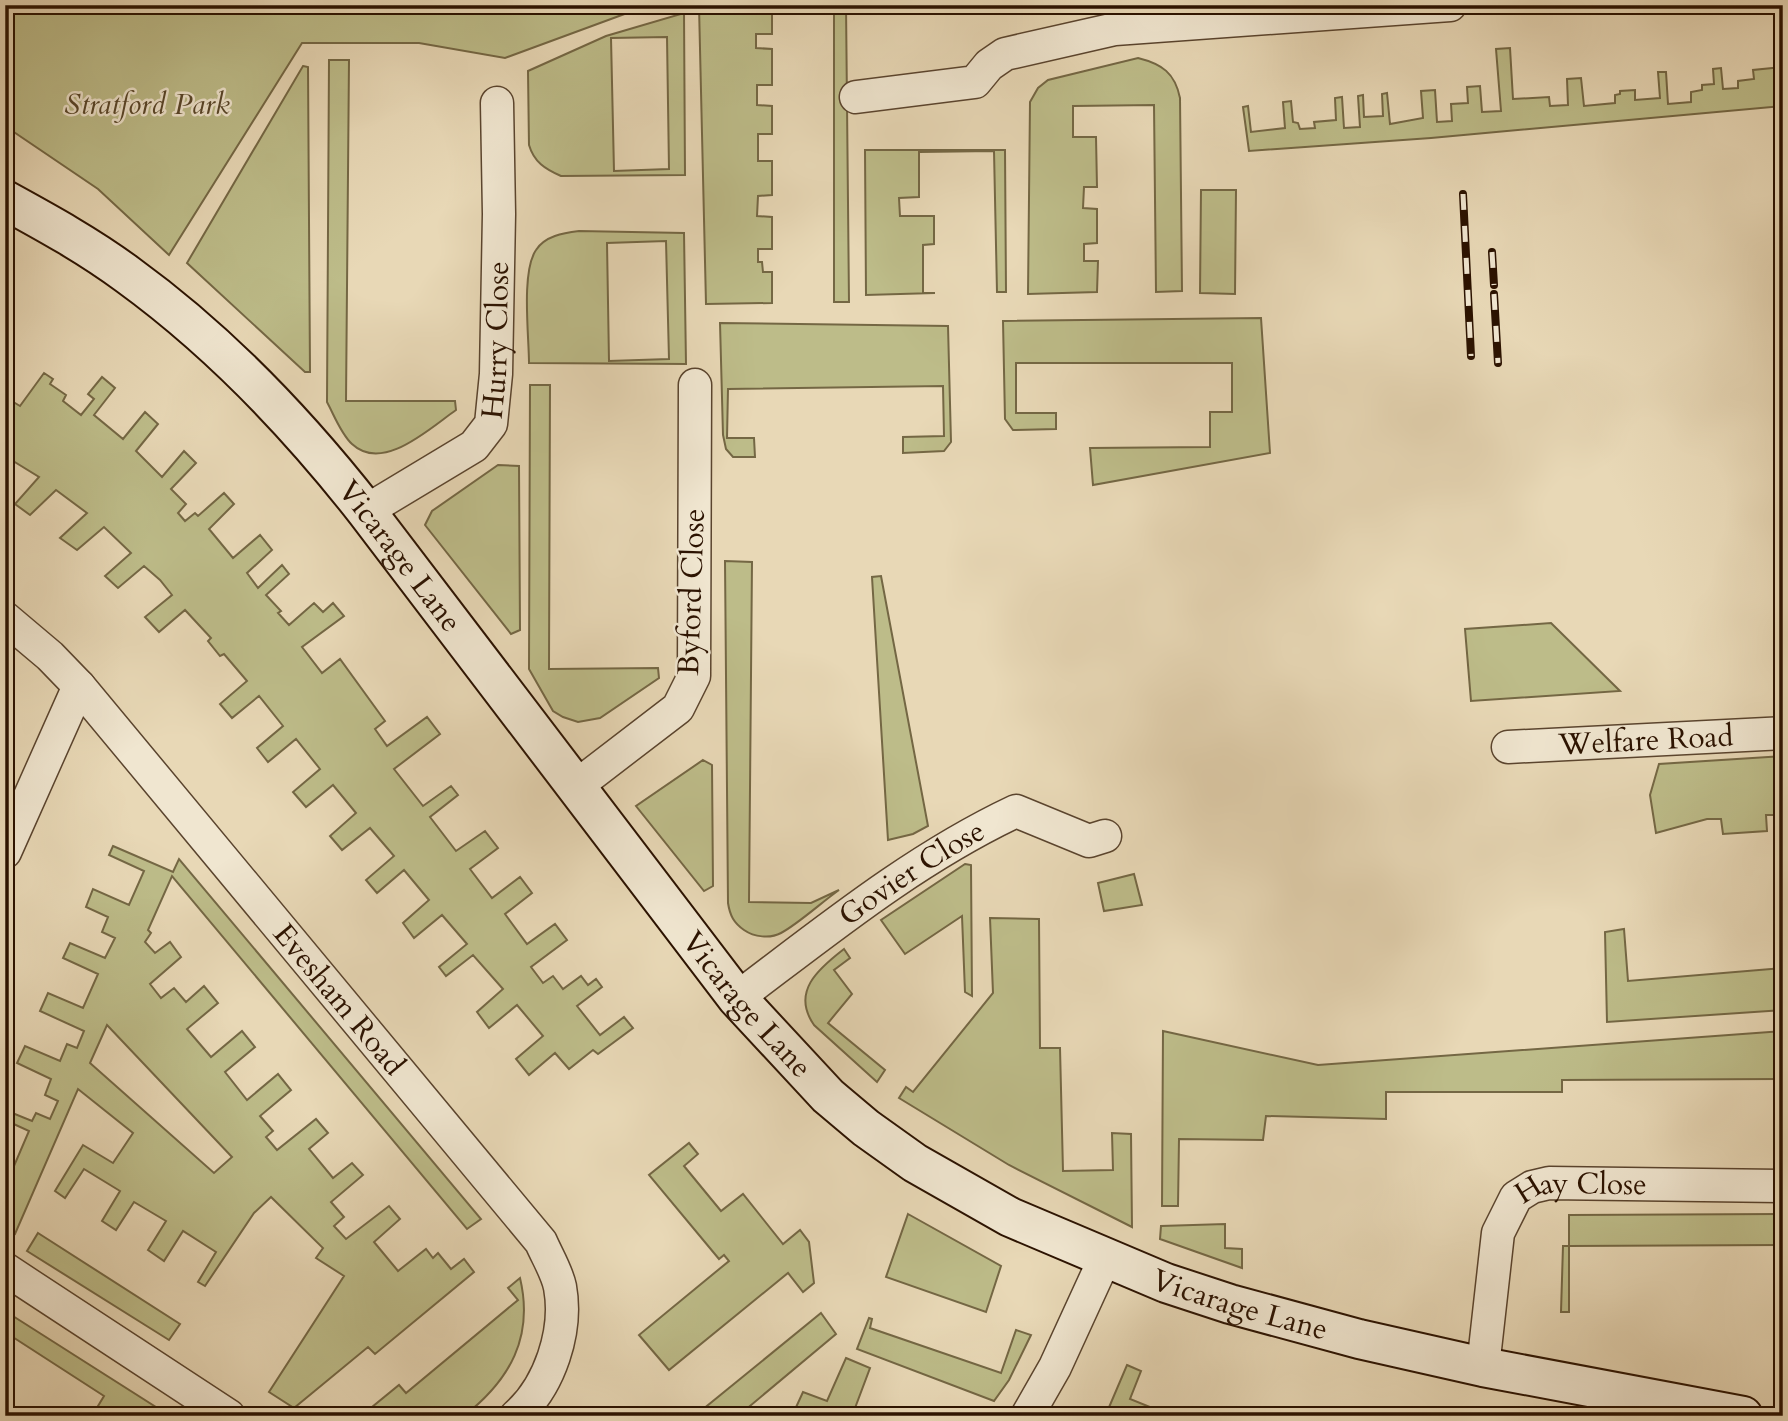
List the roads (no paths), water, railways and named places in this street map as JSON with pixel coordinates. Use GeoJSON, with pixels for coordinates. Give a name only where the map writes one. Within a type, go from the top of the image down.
{"type":"FeatureCollection","features":[{"type":"Feature","properties":{"kind":"main road","name":"Vicarage Lane"},"geometry":{"type":"LineString","coordinates":[[5,200],[66,233],[128,274],[209,341],[276,404],[366,511],[737,998],[828,1097],[915,1163],[1010,1217],[1105,1258],[1230,1304],[1359,1339],[1483,1367],[1699,1412],[1743,1416]]}},
{"type":"Feature","properties":{"kind":"street"},"geometry":{"type":"LineString","coordinates":[[856,97],[975,82],[989,65],[1005,54],[1115,29],[1450,5]]}},
{"type":"Feature","properties":{"kind":"street","name":"Hurry Close"},"geometry":{"type":"LineString","coordinates":[[366,511],[474,446],[491,424],[495,383],[499,214],[497,103]]}},
{"type":"Feature","properties":{"kind":"street","name":"Byford Close"},"geometry":{"type":"LineString","coordinates":[[575,787],[678,708],[694,676],[695,385]]}},
{"type":"Feature","properties":{"kind":"street","name":"Evesham Road"},"geometry":{"type":"LineString","coordinates":[[5,618],[50,656],[79,686],[541,1242],[559,1285],[559,1336],[537,1391],[516,1416]]}},
{"type":"Feature","properties":{"kind":"street"},"geometry":{"type":"LineString","coordinates":[[5,852],[79,686]]}},
{"type":"Feature","properties":{"kind":"street","name":"Welfare Road"},"geometry":{"type":"LineString","coordinates":[[1508,747],[1783,733]]}},
{"type":"Feature","properties":{"kind":"street","name":"Govier Close"},"geometry":{"type":"LineString","coordinates":[[737,998],[875,895],[976,830],[1016,811],[1089,841],[1105,836]]}},
{"type":"Feature","properties":{"kind":"street","name":"Hay Close"},"geometry":{"type":"LineString","coordinates":[[1483,1367],[1498,1233],[1516,1197],[1532,1187],[1549,1183],[1783,1186]]}},
{"type":"Feature","properties":{"kind":"street"},"geometry":{"type":"LineString","coordinates":[[1027,1416],[1055,1367],[1105,1258]]}},
{"type":"Feature","properties":{"kind":"street"},"geometry":{"type":"LineString","coordinates":[[5,1269],[229,1416]]}},
{"type":"Feature","properties":{"kind":"railway"},"geometry":{"type":"LineString","coordinates":[[1463,194],[1471,356]]}},
{"type":"Feature","properties":{"kind":"railway"},"geometry":{"type":"LineString","coordinates":[[1492,252],[1494,285]]}},
{"type":"Feature","properties":{"kind":"railway"},"geometry":{"type":"LineString","coordinates":[[1494,294],[1498,363]]}},
{"type":"Feature","properties":{"kind":"park label","name":"Stratford Park"},"geometry":{"type":"Point","coordinates":[147,104]}}]}
